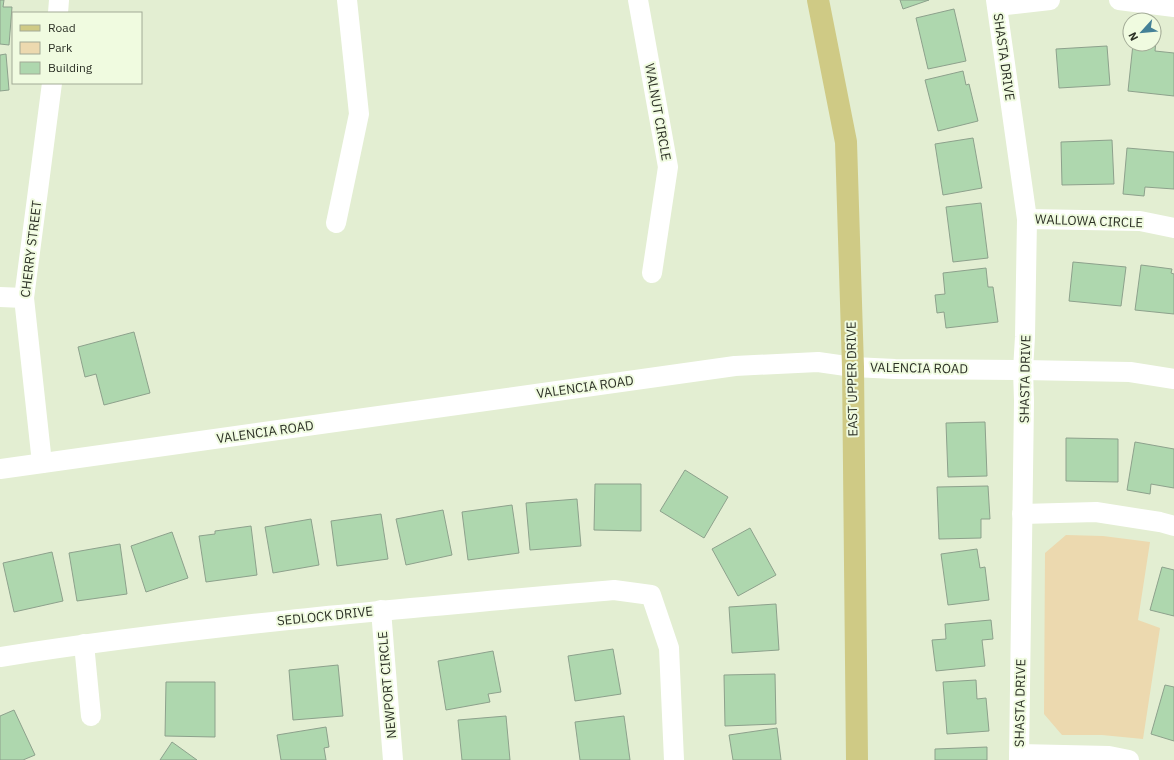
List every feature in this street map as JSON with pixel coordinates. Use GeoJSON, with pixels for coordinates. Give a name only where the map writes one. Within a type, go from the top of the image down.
{"type":"FeatureCollection","features":[{"type":"Feature","properties":{"kind":"main road","name":"EAST UPPER DRIVE"},"geometry":{"type":"LineString","coordinates":[[818,0],[846,142],[853,367],[857,760]]}},
{"type":"Feature","properties":{"kind":"street"},"geometry":{"type":"LineString","coordinates":[[58,12],[59,0]]}},
{"type":"Feature","properties":{"kind":"street"},"geometry":{"type":"LineString","coordinates":[[336,223],[359,114],[347,0]]}},
{"type":"Feature","properties":{"kind":"street","name":"WALNUT CIRCLE"},"geometry":{"type":"LineString","coordinates":[[638,0],[668,167],[652,273]]}},
{"type":"Feature","properties":{"kind":"street"},"geometry":{"type":"LineString","coordinates":[[996,3],[1050,0]]}},
{"type":"Feature","properties":{"kind":"street"},"geometry":{"type":"LineString","coordinates":[[1119,0],[1174,7]]}},
{"type":"Feature","properties":{"kind":"street","name":"SHASTA DRIVE"},"geometry":{"type":"LineString","coordinates":[[996,3],[1027,219],[1023,370],[1024,401],[1019,757]]}},
{"type":"Feature","properties":{"kind":"street","name":"CHERRY STREET"},"geometry":{"type":"LineString","coordinates":[[42,464],[24,298],[52,84]]}},
{"type":"Feature","properties":{"kind":"street","name":"WALLOWA CIRCLE"},"geometry":{"type":"LineString","coordinates":[[1027,219],[1140,221],[1174,228]]}},
{"type":"Feature","properties":{"kind":"street"},"geometry":{"type":"LineString","coordinates":[[0,297],[24,298]]}},
{"type":"Feature","properties":{"kind":"street","name":"VALENCIA ROAD"},"geometry":{"type":"LineString","coordinates":[[0,469],[735,366],[818,362],[853,367],[895,369],[1130,372],[1174,379]]}},
{"type":"Feature","properties":{"kind":"street"},"geometry":{"type":"LineString","coordinates":[[1022,514],[1096,512],[1160,522],[1174,526]]}},
{"type":"Feature","properties":{"kind":"street","name":"SEDLOCK DRIVE"},"geometry":{"type":"LineString","coordinates":[[0,657],[84,644],[381,610],[614,590],[651,595],[669,648],[674,760]]}},
{"type":"Feature","properties":{"kind":"street","name":"NEWPORT CIRCLE"},"geometry":{"type":"LineString","coordinates":[[381,610],[393,760]]}},
{"type":"Feature","properties":{"kind":"street"},"geometry":{"type":"LineString","coordinates":[[84,644],[91,716]]}},
{"type":"Feature","properties":{"kind":"street"},"geometry":{"type":"LineString","coordinates":[[1019,757],[1110,756],[1129,760]]}},
{"type":"Feature","properties":{"kind":"green space"},"geometry":{"type":"Polygon","coordinates":[[[1066,535],[1103,536],[1150,542],[1138,620],[1160,628],[1143,739],[1102,735],[1062,735],[1044,714],[1045,553],[1066,535]]]}},
{"type":"Feature","properties":{"kind":"building"},"geometry":{"type":"Polygon","coordinates":[[[0,0],[4,0],[3,7],[12,7],[9,45],[0,44],[0,0]]]}},
{"type":"Feature","properties":{"kind":"building"},"geometry":{"type":"Polygon","coordinates":[[[900,0],[929,0],[903,9],[900,0]]]}},
{"type":"Feature","properties":{"kind":"building"},"geometry":{"type":"Polygon","coordinates":[[[954,9],[966,61],[928,69],[916,18],[954,9]]]}},
{"type":"Feature","properties":{"kind":"building"},"geometry":{"type":"Polygon","coordinates":[[[1107,46],[1110,85],[1059,88],[1056,49],[1107,46]]]}},
{"type":"Feature","properties":{"kind":"building"},"geometry":{"type":"Polygon","coordinates":[[[1132,52],[1174,53],[1174,96],[1128,91],[1132,52]]]}},
{"type":"Feature","properties":{"kind":"building"},"geometry":{"type":"Polygon","coordinates":[[[6,54],[9,90],[0,91],[0,55],[6,54]]]}},
{"type":"Feature","properties":{"kind":"building"},"geometry":{"type":"Polygon","coordinates":[[[963,71],[966,85],[969,84],[978,121],[938,131],[925,80],[963,71]]]}},
{"type":"Feature","properties":{"kind":"building"},"geometry":{"type":"Polygon","coordinates":[[[973,138],[982,188],[943,195],[935,144],[973,138]]]}},
{"type":"Feature","properties":{"kind":"building"},"geometry":{"type":"Polygon","coordinates":[[[1112,140],[1114,184],[1062,185],[1061,142],[1112,140]]]}},
{"type":"Feature","properties":{"kind":"building"},"geometry":{"type":"Polygon","coordinates":[[[1127,148],[1174,152],[1174,189],[1145,187],[1144,196],[1123,194],[1127,148]]]}},
{"type":"Feature","properties":{"kind":"building"},"geometry":{"type":"Polygon","coordinates":[[[981,203],[988,258],[953,262],[946,207],[981,203]]]}},
{"type":"Feature","properties":{"kind":"building"},"geometry":{"type":"Polygon","coordinates":[[[1073,262],[1126,267],[1121,306],[1069,301],[1073,262]]]}},
{"type":"Feature","properties":{"kind":"building"},"geometry":{"type":"Polygon","coordinates":[[[1141,265],[1172,269],[1171,273],[1174,274],[1174,314],[1135,310],[1141,265]]]}},
{"type":"Feature","properties":{"kind":"building"},"geometry":{"type":"Polygon","coordinates":[[[986,268],[988,287],[993,287],[998,322],[946,328],[944,312],[937,313],[935,295],[945,294],[943,273],[986,268]]]}},
{"type":"Feature","properties":{"kind":"building"},"geometry":{"type":"Polygon","coordinates":[[[134,332],[150,393],[104,405],[96,374],[85,377],[78,347],[134,332]]]}},
{"type":"Feature","properties":{"kind":"building"},"geometry":{"type":"Polygon","coordinates":[[[985,422],[987,476],[948,477],[946,423],[985,422]]]}},
{"type":"Feature","properties":{"kind":"building"},"geometry":{"type":"Polygon","coordinates":[[[1066,438],[1118,439],[1118,482],[1066,481],[1066,438]]]}},
{"type":"Feature","properties":{"kind":"building"},"geometry":{"type":"Polygon","coordinates":[[[1135,442],[1174,449],[1174,488],[1151,484],[1150,494],[1127,490],[1135,442]]]}},
{"type":"Feature","properties":{"kind":"building"},"geometry":{"type":"Polygon","coordinates":[[[685,470],[728,497],[704,538],[660,511],[685,470]]]}},
{"type":"Feature","properties":{"kind":"building"},"geometry":{"type":"Polygon","coordinates":[[[595,484],[641,484],[641,531],[594,530],[595,484]]]}},
{"type":"Feature","properties":{"kind":"building"},"geometry":{"type":"Polygon","coordinates":[[[988,486],[990,519],[981,519],[981,538],[939,539],[937,487],[988,486]]]}},
{"type":"Feature","properties":{"kind":"building"},"geometry":{"type":"Polygon","coordinates":[[[577,499],[581,546],[530,550],[526,503],[577,499]]]}},
{"type":"Feature","properties":{"kind":"building"},"geometry":{"type":"Polygon","coordinates":[[[512,505],[519,553],[468,560],[462,512],[512,505]]]}},
{"type":"Feature","properties":{"kind":"building"},"geometry":{"type":"Polygon","coordinates":[[[443,510],[452,555],[406,565],[396,519],[443,510]]]}},
{"type":"Feature","properties":{"kind":"building"},"geometry":{"type":"Polygon","coordinates":[[[381,514],[388,559],[337,566],[331,521],[381,514]]]}},
{"type":"Feature","properties":{"kind":"building"},"geometry":{"type":"Polygon","coordinates":[[[311,519],[319,565],[273,573],[265,527],[311,519]]]}},
{"type":"Feature","properties":{"kind":"building"},"geometry":{"type":"Polygon","coordinates":[[[251,526],[257,575],[206,582],[199,536],[215,534],[215,531],[251,526]]]}},
{"type":"Feature","properties":{"kind":"building"},"geometry":{"type":"Polygon","coordinates":[[[750,528],[776,575],[738,596],[712,549],[750,528]]]}},
{"type":"Feature","properties":{"kind":"building"},"geometry":{"type":"Polygon","coordinates":[[[172,532],[188,578],[146,592],[131,546],[172,532]]]}},
{"type":"Feature","properties":{"kind":"building"},"geometry":{"type":"Polygon","coordinates":[[[120,544],[127,594],[77,601],[69,553],[120,544]]]}},
{"type":"Feature","properties":{"kind":"building"},"geometry":{"type":"Polygon","coordinates":[[[977,549],[980,568],[985,567],[989,600],[948,605],[941,554],[977,549]]]}},
{"type":"Feature","properties":{"kind":"building"},"geometry":{"type":"Polygon","coordinates":[[[52,552],[63,601],[14,612],[3,563],[52,552]]]}},
{"type":"Feature","properties":{"kind":"building"},"geometry":{"type":"Polygon","coordinates":[[[1162,567],[1174,570],[1174,616],[1150,610],[1162,567]]]}},
{"type":"Feature","properties":{"kind":"building"},"geometry":{"type":"Polygon","coordinates":[[[776,604],[779,650],[732,653],[729,607],[776,604]]]}},
{"type":"Feature","properties":{"kind":"building"},"geometry":{"type":"Polygon","coordinates":[[[991,620],[993,639],[982,640],[985,666],[936,671],[932,640],[946,639],[945,624],[991,620]]]}},
{"type":"Feature","properties":{"kind":"building"},"geometry":{"type":"Polygon","coordinates":[[[613,649],[621,694],[575,701],[568,656],[613,649]]]}},
{"type":"Feature","properties":{"kind":"building"},"geometry":{"type":"Polygon","coordinates":[[[493,651],[501,692],[488,694],[490,702],[446,710],[438,661],[493,651]]]}},
{"type":"Feature","properties":{"kind":"building"},"geometry":{"type":"Polygon","coordinates":[[[338,665],[343,716],[293,720],[289,670],[338,665]]]}},
{"type":"Feature","properties":{"kind":"building"},"geometry":{"type":"Polygon","coordinates":[[[775,674],[776,724],[725,726],[724,675],[775,674]]]}},
{"type":"Feature","properties":{"kind":"building"},"geometry":{"type":"Polygon","coordinates":[[[976,680],[977,699],[986,698],[989,731],[947,734],[943,682],[976,680]]]}},
{"type":"Feature","properties":{"kind":"building"},"geometry":{"type":"Polygon","coordinates":[[[166,682],[215,682],[215,737],[165,736],[166,682]]]}},
{"type":"Feature","properties":{"kind":"building"},"geometry":{"type":"Polygon","coordinates":[[[1165,685],[1174,687],[1174,741],[1151,734],[1165,685]]]}},
{"type":"Feature","properties":{"kind":"building"},"geometry":{"type":"Polygon","coordinates":[[[14,710],[35,755],[23,760],[0,760],[0,716],[14,710]]]}},
{"type":"Feature","properties":{"kind":"building"},"geometry":{"type":"Polygon","coordinates":[[[506,716],[510,760],[462,760],[458,720],[506,716]]]}},
{"type":"Feature","properties":{"kind":"building"},"geometry":{"type":"Polygon","coordinates":[[[624,716],[630,760],[580,760],[575,722],[624,716]]]}},
{"type":"Feature","properties":{"kind":"building"},"geometry":{"type":"Polygon","coordinates":[[[326,727],[329,747],[324,748],[326,760],[281,760],[277,735],[326,727]]]}},
{"type":"Feature","properties":{"kind":"building"},"geometry":{"type":"Polygon","coordinates":[[[777,728],[781,760],[733,760],[729,735],[777,728]]]}},
{"type":"Feature","properties":{"kind":"building"},"geometry":{"type":"Polygon","coordinates":[[[172,742],[197,760],[160,760],[172,742]]]}},
{"type":"Feature","properties":{"kind":"building"},"geometry":{"type":"Polygon","coordinates":[[[987,747],[987,760],[935,760],[935,749],[987,747]]]}}]}
